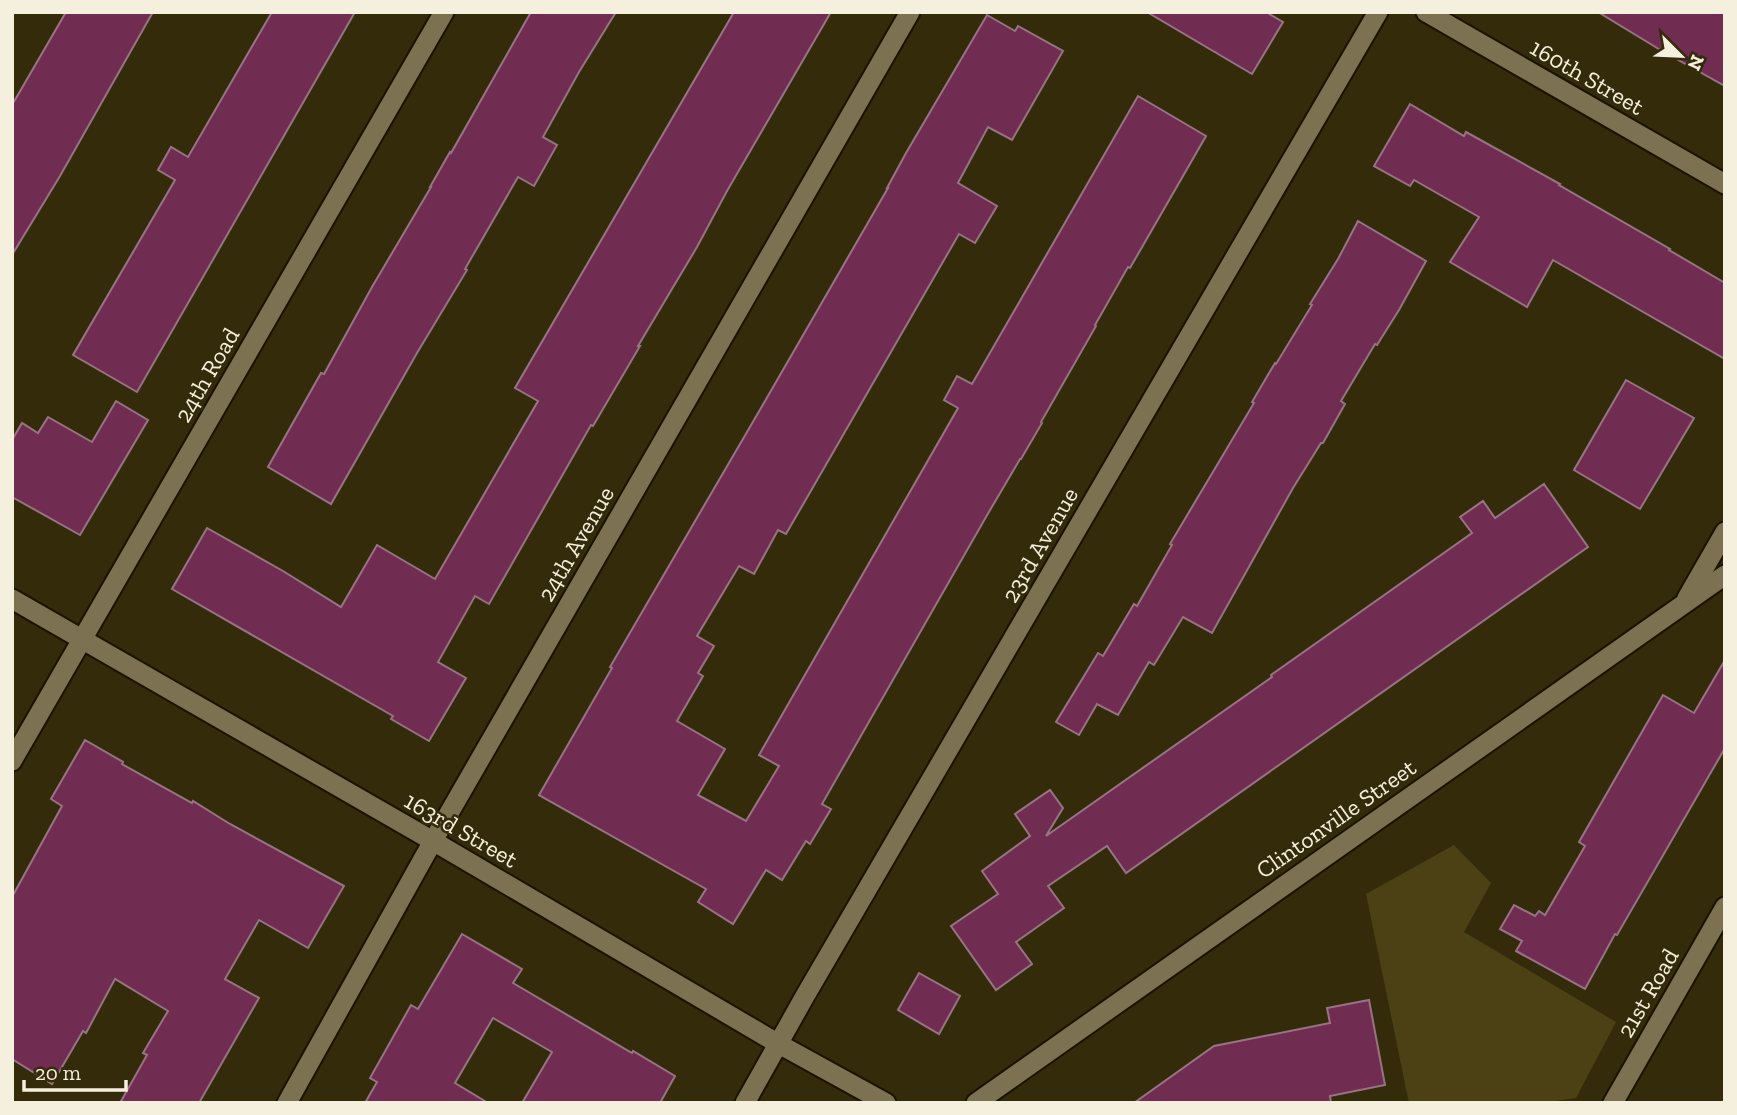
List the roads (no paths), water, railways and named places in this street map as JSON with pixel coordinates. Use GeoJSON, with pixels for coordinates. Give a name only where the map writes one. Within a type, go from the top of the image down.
{"type":"FeatureCollection","features":[{"type":"Feature","properties":{"kind":"street","name":"24th Road"},"geometry":{"type":"LineString","coordinates":[[12,761],[444,12]]}},
{"type":"Feature","properties":{"kind":"street","name":"24th Avenue"},"geometry":{"type":"LineString","coordinates":[[287,1103],[433,841],[911,12]]}},
{"type":"Feature","properties":{"kind":"street","name":"23rd Avenue"},"geometry":{"type":"LineString","coordinates":[[745,1103],[777,1043],[1378,12]]}},
{"type":"Feature","properties":{"kind":"street","name":"160th Street"},"geometry":{"type":"LineString","coordinates":[[1426,12],[1725,184]]}},
{"type":"Feature","properties":{"kind":"street"},"geometry":{"type":"LineString","coordinates":[[1685,602],[1725,532]]}},
{"type":"Feature","properties":{"kind":"street","name":"Clintonville Street"},"geometry":{"type":"LineString","coordinates":[[975,1103],[1725,575]]}},
{"type":"Feature","properties":{"kind":"street","name":"163rd Street"},"geometry":{"type":"LineString","coordinates":[[12,598],[777,1043],[886,1103]]}},
{"type":"Feature","properties":{"kind":"street","name":"21st Road"},"geometry":{"type":"LineString","coordinates":[[1613,1103],[1725,907]]}}]}
